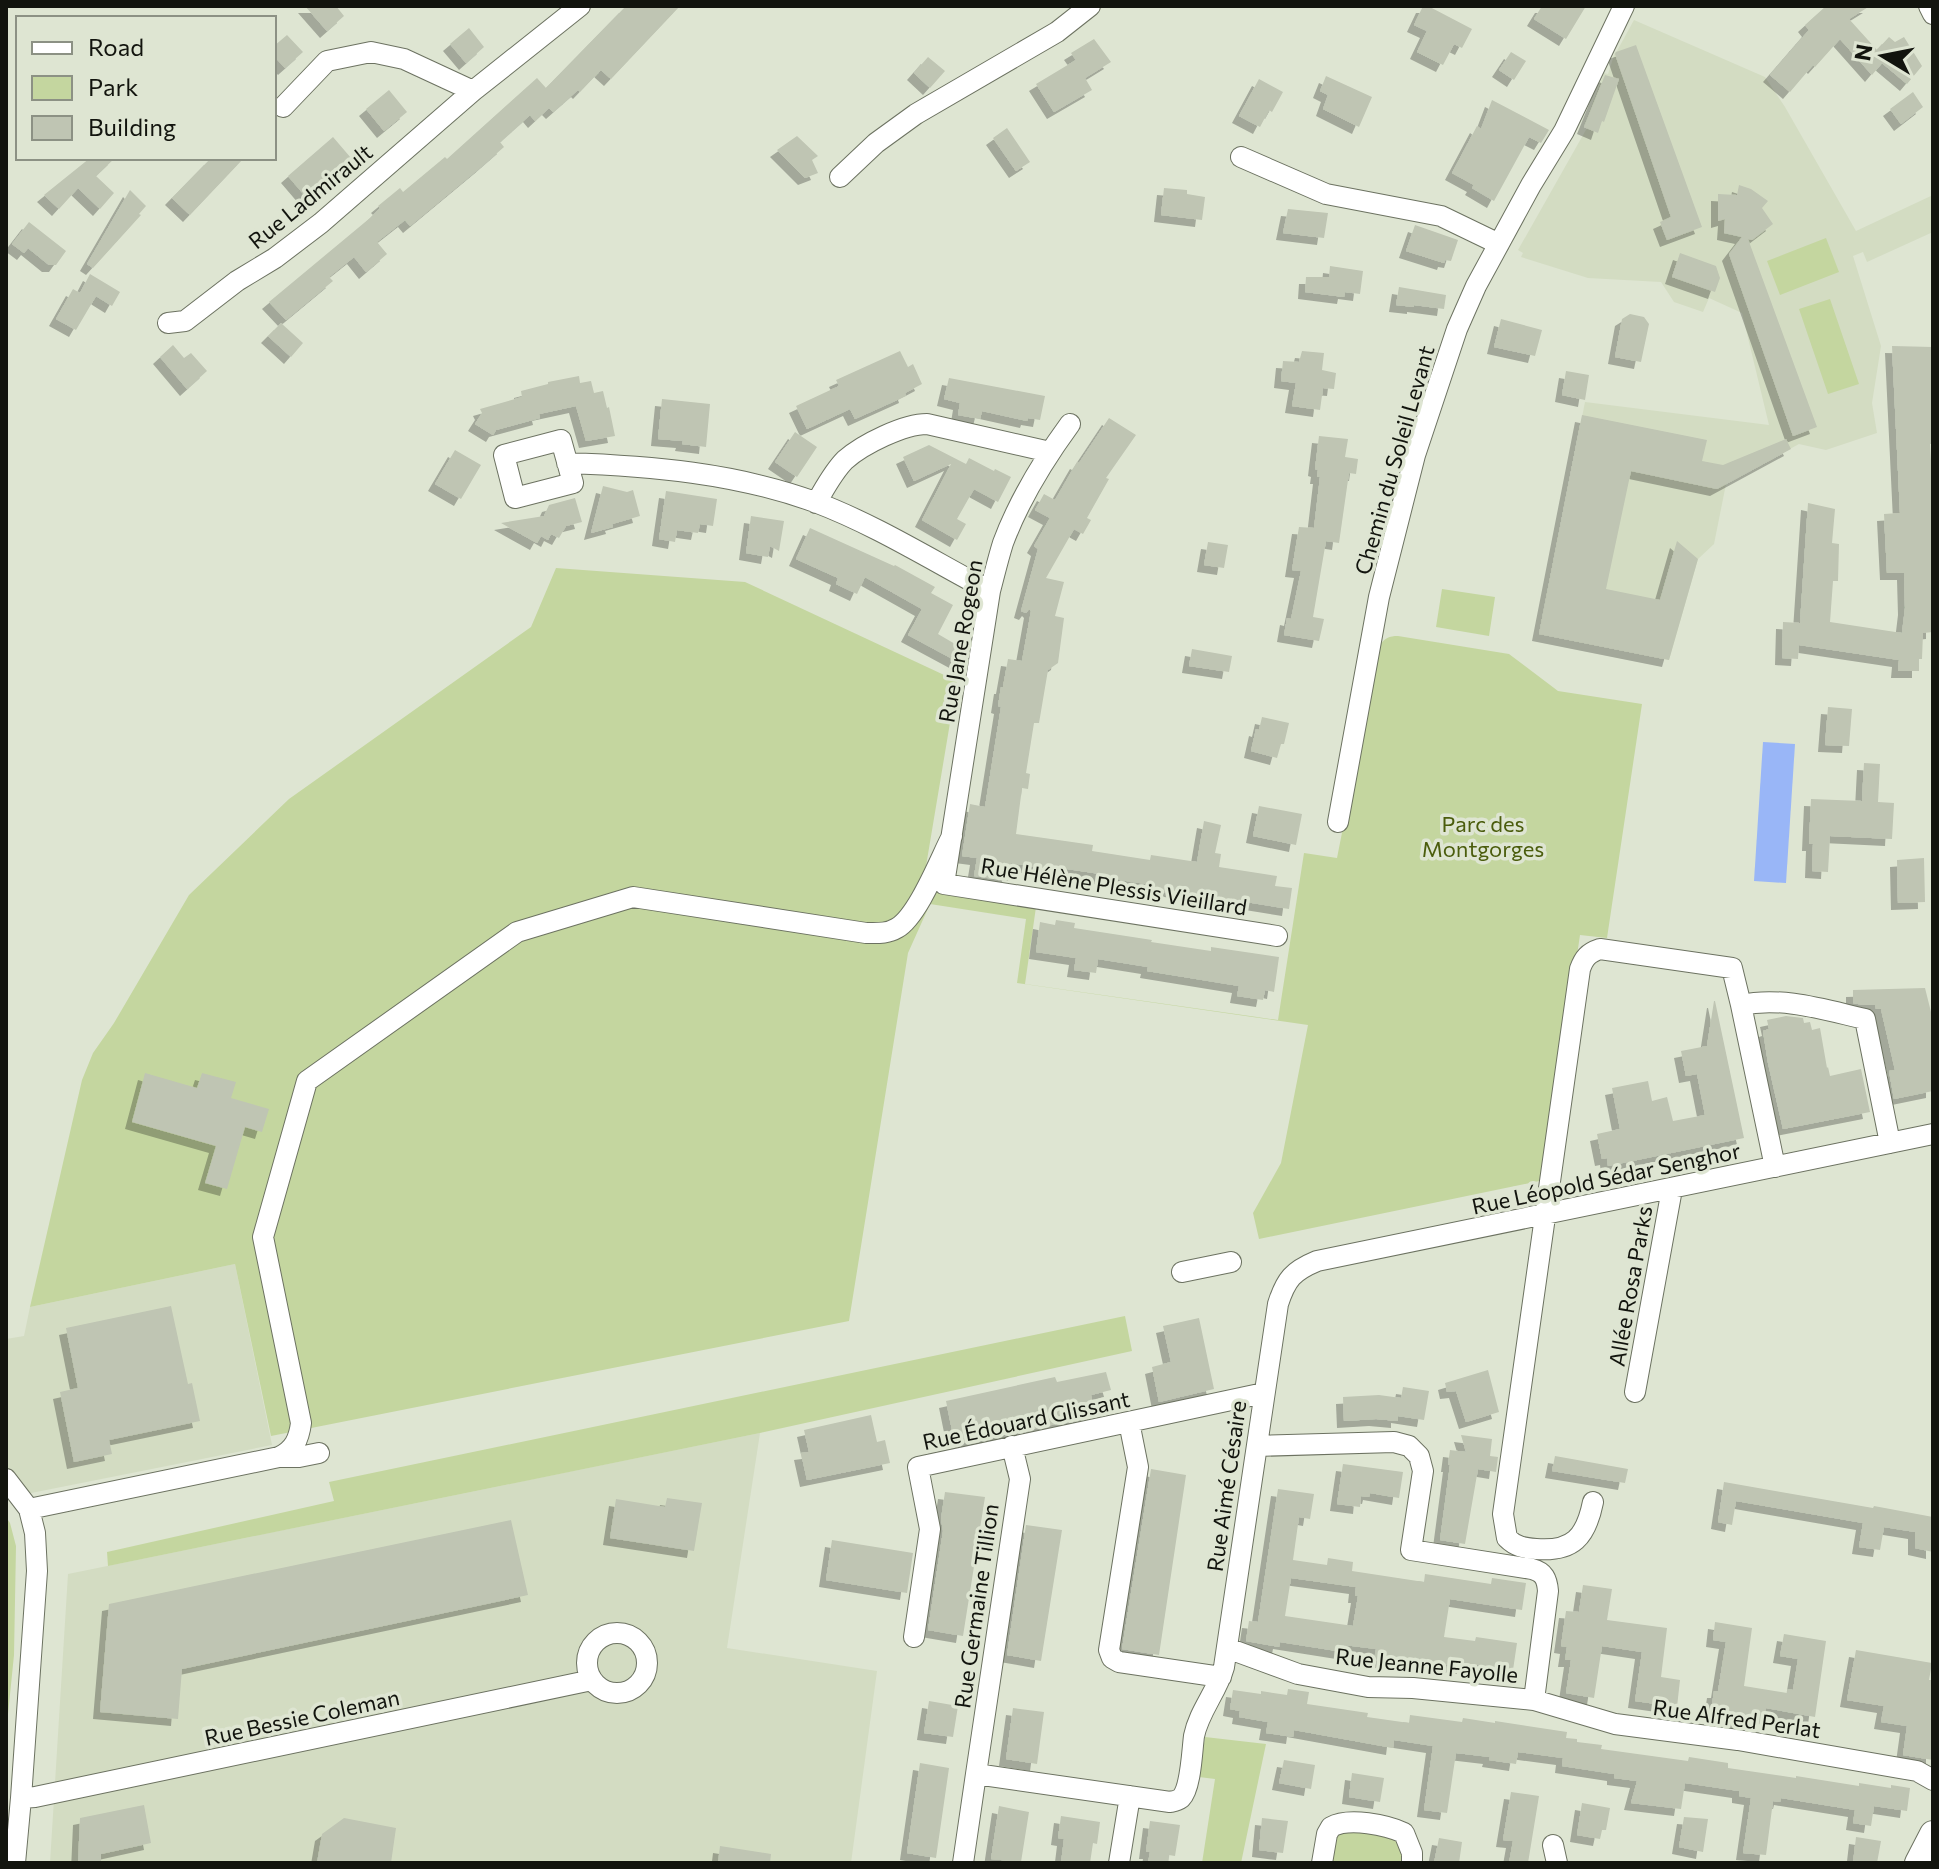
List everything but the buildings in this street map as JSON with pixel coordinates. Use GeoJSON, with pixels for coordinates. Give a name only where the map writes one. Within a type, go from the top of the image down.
{"type":"FeatureCollection","features":[{"type":"Feature","properties":{"kind":"street","name":"Rue Ladmirault"},"geometry":{"type":"LineString","coordinates":[[168,323],[185,321],[321,223],[473,91],[580,6]]}},
{"type":"Feature","properties":{"kind":"street"},"geometry":{"type":"LineString","coordinates":[[840,177],[876,143],[916,114],[1057,32],[1090,6]]}},
{"type":"Feature","properties":{"kind":"street","name":"Chemin du Soleil Levant"},"geometry":{"type":"LineString","coordinates":[[1338,822],[1379,597],[1415,455],[1457,329],[1476,286],[1564,131],[1624,6]]}},
{"type":"Feature","properties":{"kind":"street"},"geometry":{"type":"LineString","coordinates":[[1929,6],[1933,14]]}},
{"type":"Feature","properties":{"kind":"street"},"geometry":{"type":"LineString","coordinates":[[283,107],[327,61],[371,52],[404,59],[473,91]]}},
{"type":"Feature","properties":{"kind":"street"},"geometry":{"type":"LineString","coordinates":[[1241,157],[1326,194],[1441,216],[1499,244]]}},
{"type":"Feature","properties":{"kind":"street"},"geometry":{"type":"LineString","coordinates":[[816,503],[845,460],[858,450],[916,424],[1050,452]]}},
{"type":"Feature","properties":{"kind":"street","name":"Rue Jane Rogeon"},"geometry":{"type":"LineString","coordinates":[[944,884],[990,591],[1003,545],[1022,499],[1070,424]]}},
{"type":"Feature","properties":{"kind":"street"},"geometry":{"type":"LineString","coordinates":[[567,463],[688,471],[784,492],[877,531],[990,591]]}},
{"type":"Feature","properties":{"kind":"street"},"geometry":{"type":"LineString","coordinates":[[279,1457],[295,1445],[300,1436],[301,1423],[263,1237],[307,1081],[517,932],[633,897],[866,933],[896,929],[916,907],[952,836]]}},
{"type":"Feature","properties":{"kind":"street","name":"Rue Hélène Plessis Vieillard"},"geometry":{"type":"LineString","coordinates":[[944,884],[1277,936]]}},
{"type":"Feature","properties":{"kind":"street"},"geometry":{"type":"LineString","coordinates":[[1593,1502],[1585,1529],[1576,1541],[1562,1548],[1521,1548],[1507,1538],[1503,1514],[1576,995],[1584,958],[1591,952],[1610,949],[1732,968],[1775,1167]]}},
{"type":"Feature","properties":{"kind":"street"},"geometry":{"type":"LineString","coordinates":[[1741,1005],[1755,1002],[1792,1004],[1865,1019],[1890,1143]]}},
{"type":"Feature","properties":{"kind":"street","name":"Rue Léopold Sédar Senghor"},"geometry":{"type":"LineString","coordinates":[[1291,1275],[1317,1261],[1933,1134]]}},
{"type":"Feature","properties":{"kind":"street","name":"Allée Rosa Parks"},"geometry":{"type":"LineString","coordinates":[[1635,1392],[1672,1189]]}},
{"type":"Feature","properties":{"kind":"street"},"geometry":{"type":"LineString","coordinates":[[1182,1272],[1231,1262]]}},
{"type":"Feature","properties":{"kind":"street","name":"Rue Aimé Césaire"},"geometry":{"type":"LineString","coordinates":[[1130,1796],[1170,1802],[1183,1796],[1195,1733],[1221,1677],[1278,1304],[1291,1275]]}},
{"type":"Feature","properties":{"kind":"street","name":"Rue Édouard Glissant"},"geometry":{"type":"LineString","coordinates":[[914,1637],[930,1529],[918,1467],[1264,1393]]}},
{"type":"Feature","properties":{"kind":"street"},"geometry":{"type":"LineString","coordinates":[[1129,1422],[1138,1467],[1109,1650],[1112,1658],[1119,1662],[1221,1677]]}},
{"type":"Feature","properties":{"kind":"street","name":"Rue Jeanne Fayolle"},"geometry":{"type":"LineString","coordinates":[[1227,1648],[1298,1674],[1368,1687],[1413,1688],[1534,1700],[1548,1591],[1544,1576],[1539,1571],[1520,1566],[1411,1550],[1423,1471],[1419,1456],[1409,1446],[1394,1442],[1257,1446]]}},
{"type":"Feature","properties":{"kind":"street","name":"Rue Germaine Tillion"},"geometry":{"type":"LineString","coordinates":[[963,1863],[1020,1479],[1012,1446]]}},
{"type":"Feature","properties":{"kind":"street"},"geometry":{"type":"LineString","coordinates":[[29,1509],[279,1457],[319,1453]]}},
{"type":"Feature","properties":{"kind":"street"},"geometry":{"type":"LineString","coordinates":[[6,1479],[29,1509],[35,1533],[37,1571],[21,1798],[12,1824],[15,1863]]}},
{"type":"Feature","properties":{"kind":"street","name":"Rue Bessie Coleman"},"geometry":{"type":"LineString","coordinates":[[21,1798],[592,1680]]}},
{"type":"Feature","properties":{"kind":"street","name":"Rue Alfred Perlat"},"geometry":{"type":"LineString","coordinates":[[1534,1700],[1615,1724],[1738,1740],[1917,1771],[1933,1780]]}},
{"type":"Feature","properties":{"kind":"street"},"geometry":{"type":"LineString","coordinates":[[976,1774],[1130,1796],[1119,1863]]}},
{"type":"Feature","properties":{"kind":"street"},"geometry":{"type":"LineString","coordinates":[[1322,1863],[1327,1834],[1331,1827],[1345,1822],[1394,1828],[1404,1833],[1412,1853],[1412,1863]]}},
{"type":"Feature","properties":{"kind":"street"},"geometry":{"type":"LineString","coordinates":[[1918,1863],[1933,1834]]}},
{"type":"Feature","properties":{"kind":"shaded area"},"geometry":{"type":"Polygon","coordinates":[[[1634,20],[1765,77],[1856,231],[1933,195],[1933,232],[1867,262],[1863,252],[1853,256],[1881,346],[1872,403],[1877,433],[1826,450],[1799,444],[1726,484],[1714,544],[1698,559],[1669,660],[1539,634],[1585,402],[1769,425],[1742,313],[1709,298],[1703,312],[1674,302],[1661,282],[1588,278],[1521,257],[1523,253],[1518,250],[1587,128],[1584,126],[1604,73],[1608,74],[1615,52],[1634,20]]]}},
{"type":"Feature","properties":{"kind":"shaded area"},"geometry":{"type":"Polygon","coordinates":[[[235,1264],[272,1445],[6,1498],[6,1339],[24,1336],[30,1307],[235,1264]]]}},
{"type":"Feature","properties":{"kind":"shaded area"},"geometry":{"type":"Polygon","coordinates":[[[760,1433],[727,1648],[877,1671],[851,1863],[50,1863],[68,1574],[760,1433]]]}},
{"type":"Feature","properties":{"kind":"green space"},"geometry":{"type":"Polygon","coordinates":[[[1826,238],[1839,272],[1780,295],[1767,261],[1826,238]]]}},
{"type":"Feature","properties":{"kind":"green space"},"geometry":{"type":"Polygon","coordinates":[[[1830,299],[1859,384],[1828,394],[1799,309],[1830,299]]]}},
{"type":"Feature","properties":{"kind":"green space","name":"Parc des Montgorges"},"geometry":{"type":"Polygon","coordinates":[[[556,568],[745,582],[957,681],[922,890],[1036,907],[1025,984],[1278,1020],[1304,853],[1337,858],[1379,646],[1383,641],[1398,636],[1509,654],[1558,691],[1642,704],[1607,938],[1580,935],[1544,1180],[1259,1239],[1253,1213],[1281,1163],[1308,1025],[1017,983],[1026,919],[930,904],[908,953],[849,1321],[271,1436],[235,1264],[30,1307],[82,1080],[93,1053],[189,895],[289,799],[531,627],[556,568]]]}},
{"type":"Feature","properties":{"kind":"green space"},"geometry":{"type":"Polygon","coordinates":[[[1442,589],[1495,597],[1489,636],[1436,627],[1442,589]]]}},
{"type":"Feature","properties":{"kind":"green space"},"geometry":{"type":"Polygon","coordinates":[[[1125,1316],[1132,1351],[760,1433],[108,1566],[107,1552],[334,1501],[329,1482],[1125,1316]]]}},
{"type":"Feature","properties":{"kind":"green space"},"geometry":{"type":"Polygon","coordinates":[[[6,1517],[16,1546],[14,1655],[6,1750],[6,1517]]]}},
{"type":"Feature","properties":{"kind":"green space"},"geometry":{"type":"Polygon","coordinates":[[[1205,1737],[1266,1744],[1241,1863],[1202,1863],[1215,1779],[1199,1777],[1205,1737]]]}},
{"type":"Feature","properties":{"kind":"green space"},"geometry":{"type":"Polygon","coordinates":[[[1344,1830],[1393,1836],[1402,1848],[1402,1863],[1330,1863],[1335,1836],[1344,1830]]]}},
{"type":"Feature","properties":{"kind":"water"},"geometry":{"type":"Polygon","coordinates":[[[1763,742],[1795,744],[1786,883],[1754,881],[1763,742]]]}}]}
